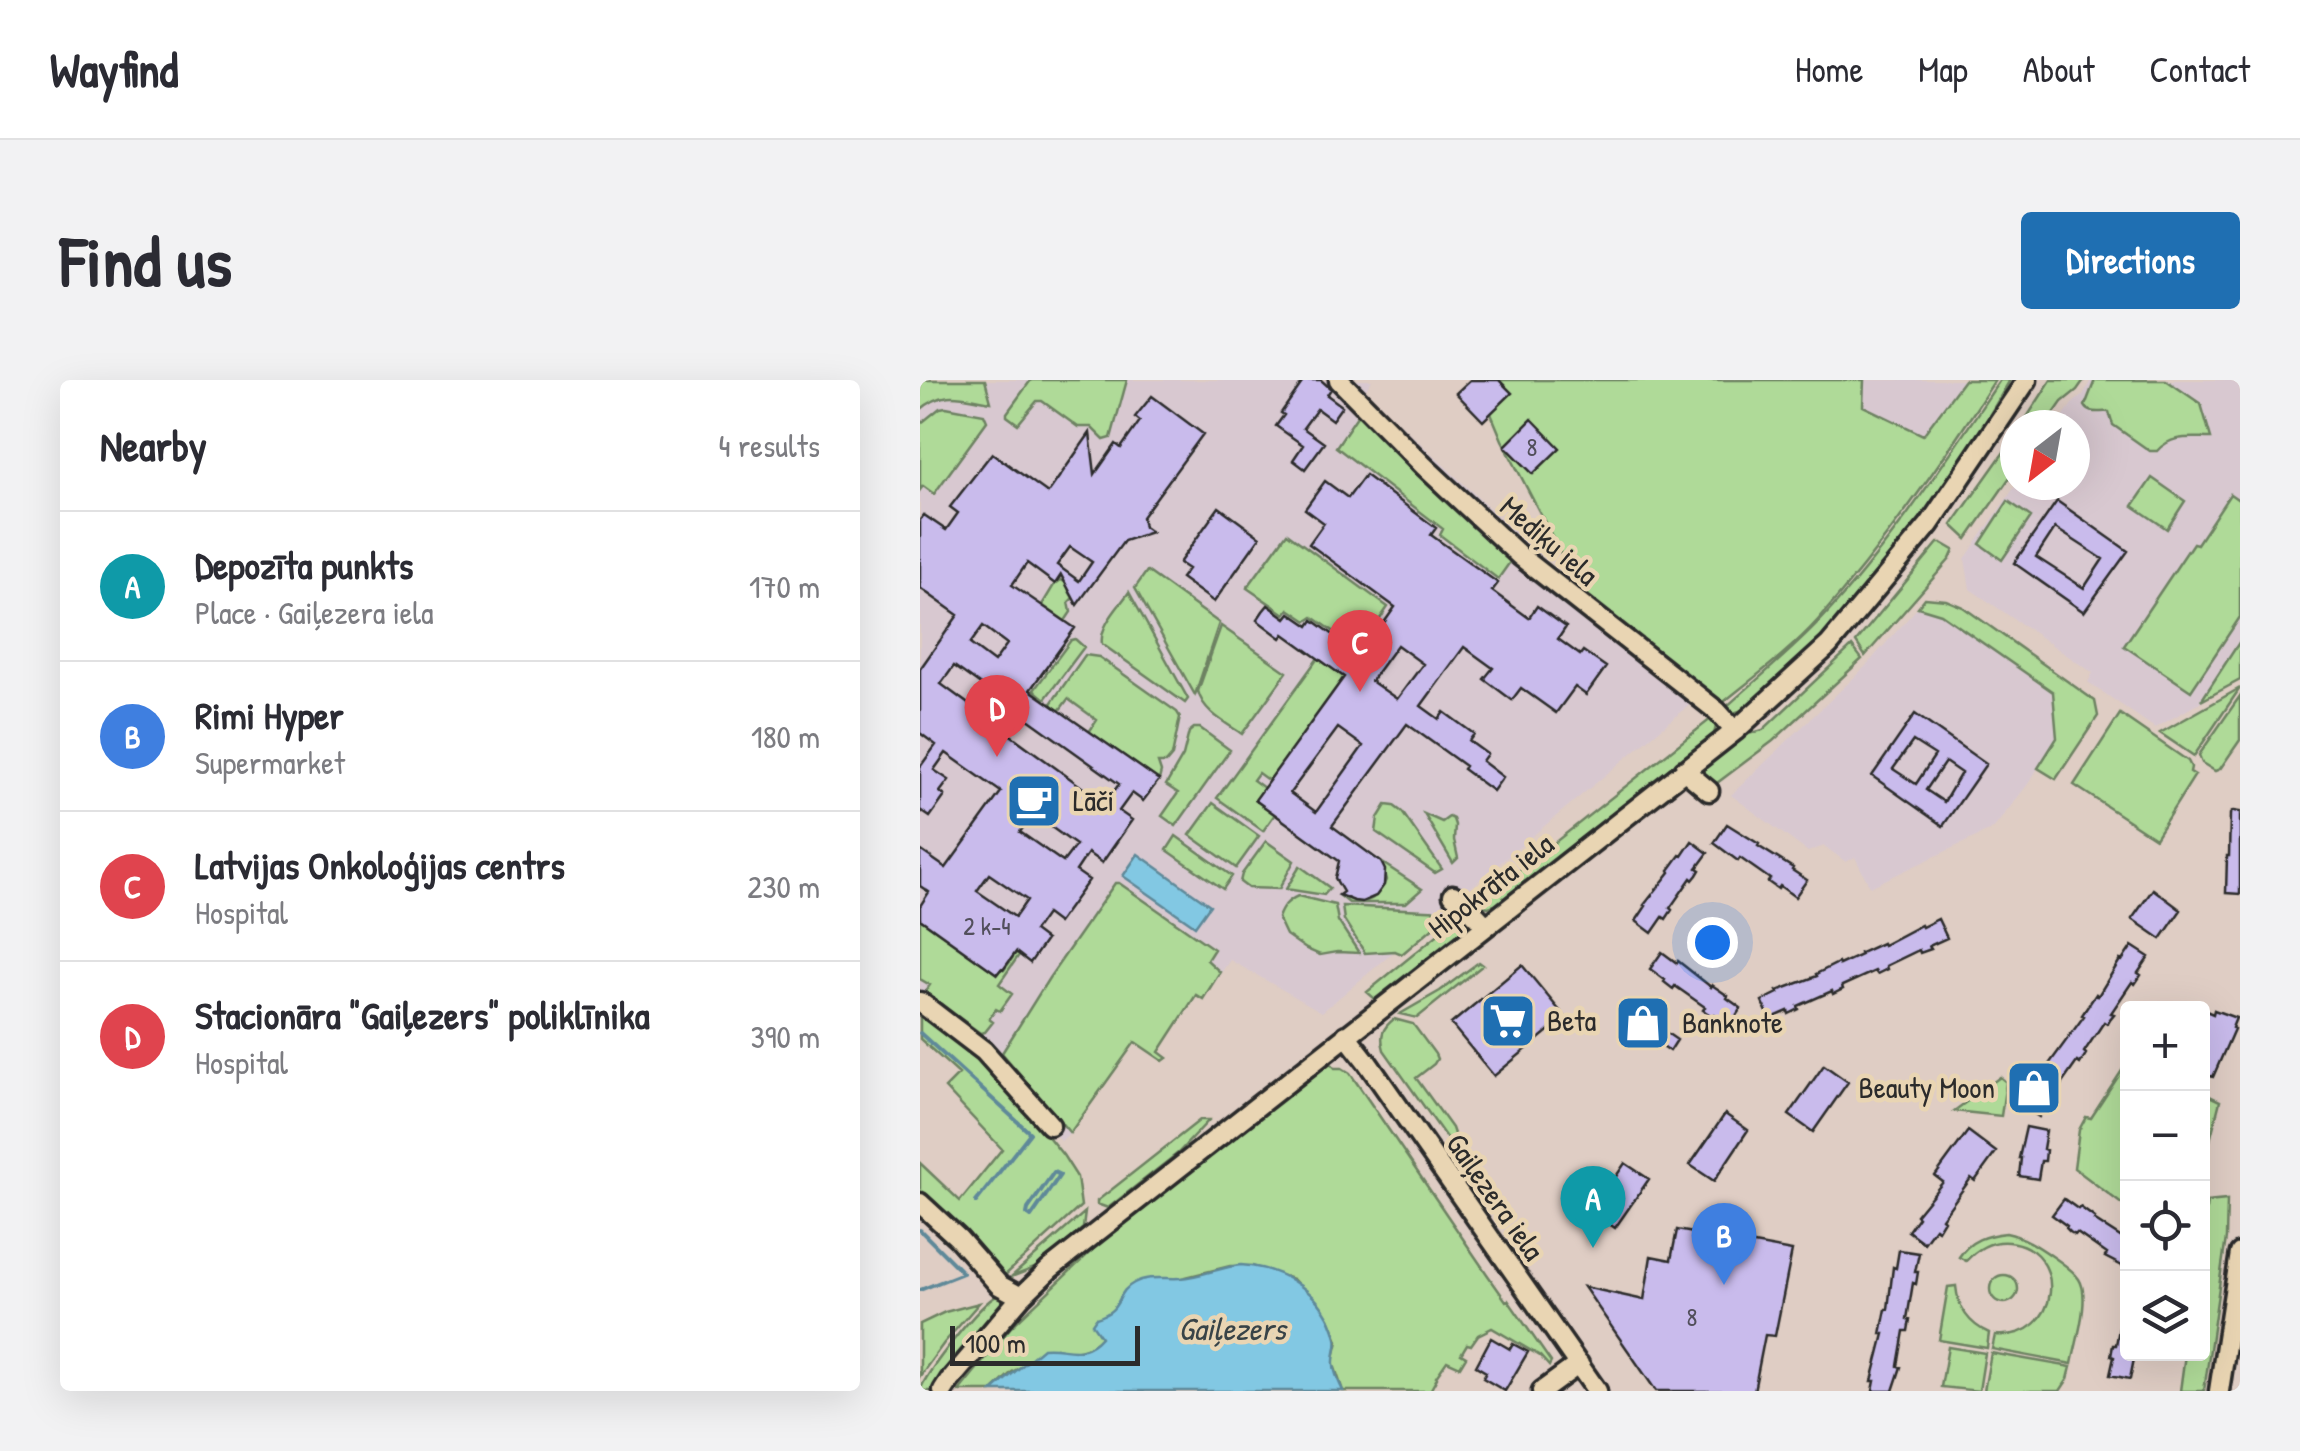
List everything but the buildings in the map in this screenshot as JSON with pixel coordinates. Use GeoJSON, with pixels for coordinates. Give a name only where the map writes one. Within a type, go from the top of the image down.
{"type":"FeatureCollection","features":[{"type":"Feature","properties":{"kind":"street","name":"Mediķu iela"},"geometry":{"type":"LineString","coordinates":[[1339,380],[1520,556],[1717,711],[1735,731]]}},
{"type":"Feature","properties":{"kind":"street","name":"Hipokrāta iela"},"geometry":{"type":"LineString","coordinates":[[943,1391],[1021,1296],[1078,1246],[1735,731],[1829,645],[1929,525],[2027,380]]}},
{"type":"Feature","properties":{"kind":"street"},"geometry":{"type":"LineString","coordinates":[[1684,770],[1710,791]]}},
{"type":"Feature","properties":{"kind":"street"},"geometry":{"type":"LineString","coordinates":[[1454,896],[1485,925]]}},
{"type":"Feature","properties":{"kind":"street"},"geometry":{"type":"LineString","coordinates":[[920,1002],[984,1051],[1050,1125]]}},
{"type":"Feature","properties":{"kind":"street","name":"Gaiļezera iela"},"geometry":{"type":"LineString","coordinates":[[1346,1035],[1598,1391]]}},
{"type":"Feature","properties":{"kind":"street"},"geometry":{"type":"LineString","coordinates":[[920,1203],[958,1238],[999,1285],[1021,1296]]}},
{"type":"Feature","properties":{"kind":"street"},"geometry":{"type":"LineString","coordinates":[[2219,1391],[2240,1253]]}},
{"type":"Feature","properties":{"kind":"street"},"geometry":{"type":"LineString","coordinates":[[1542,1391],[1579,1364]]}},
{"type":"Feature","properties":{"kind":"shaded area"},"geometry":{"type":"Polygon","coordinates":[[[920,380],[1372,380],[1365,391],[1583,596],[1706,691],[1322,1012],[1230,960],[1203,999],[1196,995],[1159,1052],[1167,1058],[1163,1061],[1135,1042],[1061,1141],[947,1031],[920,1011],[920,380]]]}},
{"type":"Feature","properties":{"kind":"shaded area"},"geometry":{"type":"Polygon","coordinates":[[[1836,380],[1964,380],[1923,436],[1834,391],[1836,380]]]}},
{"type":"Feature","properties":{"kind":"shaded area"},"geometry":{"type":"Polygon","coordinates":[[[2091,380],[2240,380],[2240,680],[2155,728],[2088,682],[2093,673],[1970,589],[1965,559],[2006,500],[2090,500],[2090,410],[2068,410],[2091,380]]]}},
{"type":"Feature","properties":{"kind":"shaded area"},"geometry":{"type":"Polygon","coordinates":[[[1918,607],[1941,614],[2053,692],[2057,738],[1993,829],[1870,887],[1855,857],[1846,862],[1824,846],[1808,852],[1731,795],[1865,667],[1918,607]]]}},
{"type":"Feature","properties":{"kind":"green space"},"geometry":{"type":"Polygon","coordinates":[[[920,380],[985,380],[991,402],[946,396],[920,410],[920,380]]]}},
{"type":"Feature","properties":{"kind":"green space"},"geometry":{"type":"Polygon","coordinates":[[[1031,380],[1127,380],[1111,438],[1104,440],[1091,427],[1078,427],[1042,401],[1037,401],[1018,424],[1007,413],[1031,380]]]}},
{"type":"Feature","properties":{"kind":"green space"},"geometry":{"type":"Polygon","coordinates":[[[1477,380],[1864,380],[1863,406],[1923,435],[1964,380],[1995,380],[1911,503],[1842,592],[1795,643],[1720,705],[1583,596],[1502,440],[1477,380]]]}},
{"type":"Feature","properties":{"kind":"green space"},"geometry":{"type":"Polygon","coordinates":[[[2000,380],[2010,380],[1975,440],[1910,535],[1847,611],[1743,710],[1733,713],[1724,709],[1798,643],[1846,592],[1915,504],[2000,380]]]}},
{"type":"Feature","properties":{"kind":"green space"},"geometry":{"type":"Polygon","coordinates":[[[2051,380],[2084,380],[2056,410],[2032,410],[2051,380]]]}},
{"type":"Feature","properties":{"kind":"green space"},"geometry":{"type":"Polygon","coordinates":[[[2095,380],[2166,380],[2201,404],[2211,438],[2175,439],[2157,451],[2150,451],[2113,425],[2109,412],[2092,412],[2085,406],[2095,380]]]}},
{"type":"Feature","properties":{"kind":"green space"},"geometry":{"type":"Polygon","coordinates":[[[946,407],[984,414],[987,421],[934,494],[923,486],[920,490],[920,424],[946,407]]]}},
{"type":"Feature","properties":{"kind":"green space"},"geometry":{"type":"Polygon","coordinates":[[[1366,413],[1511,555],[1498,579],[1440,535],[1443,529],[1336,447],[1357,416],[1366,413]]]}},
{"type":"Feature","properties":{"kind":"green space"},"geometry":{"type":"Polygon","coordinates":[[[2000,458],[2000,492],[1967,539],[1952,525],[2000,458]]]}},
{"type":"Feature","properties":{"kind":"green space"},"geometry":{"type":"Polygon","coordinates":[[[2152,478],[2185,501],[2167,529],[2133,506],[2152,478]]]}},
{"type":"Feature","properties":{"kind":"green space"},"geometry":{"type":"Polygon","coordinates":[[[2230,494],[2240,501],[2240,617],[2191,691],[2124,646],[2230,494]]]}},
{"type":"Feature","properties":{"kind":"green space"},"geometry":{"type":"Polygon","coordinates":[[[2008,501],[2031,517],[2002,560],[1980,544],[2008,501]]]}},
{"type":"Feature","properties":{"kind":"green space"},"geometry":{"type":"Polygon","coordinates":[[[1287,533],[1388,607],[1355,656],[1340,647],[1345,639],[1313,617],[1307,621],[1289,609],[1285,614],[1247,588],[1287,533]]]}},
{"type":"Feature","properties":{"kind":"green space"},"geometry":{"type":"Polygon","coordinates":[[[1938,543],[1954,550],[1950,559],[1865,656],[1856,642],[1938,543]]]}},
{"type":"Feature","properties":{"kind":"green space"},"geometry":{"type":"Polygon","coordinates":[[[1147,571],[1219,623],[1195,695],[1135,588],[1147,571]]]}},
{"type":"Feature","properties":{"kind":"green space"},"geometry":{"type":"Polygon","coordinates":[[[1061,580],[1068,584],[1073,598],[1065,621],[1042,605],[1061,580]]]}},
{"type":"Feature","properties":{"kind":"green space"},"geometry":{"type":"Polygon","coordinates":[[[1129,592],[1188,699],[1185,703],[1102,644],[1107,624],[1129,592]]]}},
{"type":"Feature","properties":{"kind":"green space"},"geometry":{"type":"Polygon","coordinates":[[[1925,598],[1963,607],[2095,701],[2098,716],[2056,779],[2038,768],[2057,738],[2053,692],[1941,614],[1918,607],[1925,598]]]}},
{"type":"Feature","properties":{"kind":"green space"},"geometry":{"type":"Polygon","coordinates":[[[1221,626],[1287,672],[1242,734],[1210,711],[1198,691],[1221,626]]]}},
{"type":"Feature","properties":{"kind":"green space"},"geometry":{"type":"Polygon","coordinates":[[[1075,639],[1084,647],[1045,699],[1034,690],[1075,639]]]}},
{"type":"Feature","properties":{"kind":"green space"},"geometry":{"type":"Polygon","coordinates":[[[2240,641],[2240,680],[2201,701],[2240,641]]]}},
{"type":"Feature","properties":{"kind":"green space"},"geometry":{"type":"Polygon","coordinates":[[[1852,646],[1862,659],[1773,741],[1713,786],[1700,772],[1745,735],[1763,730],[1852,646]]]}},
{"type":"Feature","properties":{"kind":"green space"},"geometry":{"type":"Polygon","coordinates":[[[1085,655],[1099,657],[1180,717],[1172,756],[1166,763],[1158,763],[1159,780],[1089,732],[1097,720],[1068,699],[1059,711],[1050,705],[1085,655]]]}},
{"type":"Feature","properties":{"kind":"green space"},"geometry":{"type":"Polygon","coordinates":[[[1318,658],[1344,677],[1269,781],[1258,773],[1253,780],[1264,788],[1256,801],[1275,814],[1263,831],[1217,798],[1318,658]]]}},
{"type":"Feature","properties":{"kind":"green space"},"geometry":{"type":"Polygon","coordinates":[[[2240,688],[2194,756],[2160,733],[2240,688]]]}},
{"type":"Feature","properties":{"kind":"green space"},"geometry":{"type":"Polygon","coordinates":[[[2240,696],[2240,740],[2215,771],[2202,763],[2199,755],[2240,696]]]}},
{"type":"Feature","properties":{"kind":"green space"},"geometry":{"type":"Polygon","coordinates":[[[2120,714],[2188,761],[2190,772],[2195,775],[2155,838],[2074,785],[2120,714]]]}},
{"type":"Feature","properties":{"kind":"green space"},"geometry":{"type":"Polygon","coordinates":[[[1712,718],[1717,722],[1714,734],[1495,905],[1477,904],[1712,718]]]}},
{"type":"Feature","properties":{"kind":"green space"},"geometry":{"type":"Polygon","coordinates":[[[1194,728],[1200,728],[1230,750],[1176,826],[1162,816],[1178,793],[1166,785],[1194,728]]]}},
{"type":"Feature","properties":{"kind":"green space"},"geometry":{"type":"Polygon","coordinates":[[[1213,803],[1259,836],[1236,868],[1190,835],[1213,803]]]}},
{"type":"Feature","properties":{"kind":"green space"},"geometry":{"type":"Polygon","coordinates":[[[1386,805],[1402,812],[1442,869],[1435,873],[1376,832],[1386,805]]]}},
{"type":"Feature","properties":{"kind":"green space"},"geometry":{"type":"Polygon","coordinates":[[[1424,814],[1442,822],[1453,819],[1458,858],[1453,863],[1424,814]]]}},
{"type":"Feature","properties":{"kind":"green space"},"geometry":{"type":"Polygon","coordinates":[[[1176,836],[1232,876],[1223,889],[1167,850],[1176,836]]]}},
{"type":"Feature","properties":{"kind":"green space"},"geometry":{"type":"Polygon","coordinates":[[[1266,841],[1294,861],[1279,889],[1248,888],[1240,882],[1242,874],[1266,841]]]}},
{"type":"Feature","properties":{"kind":"green space"},"geometry":{"type":"Polygon","coordinates":[[[1381,862],[1422,889],[1406,903],[1349,903],[1339,895],[1361,901],[1372,898],[1386,880],[1381,862]]]}},
{"type":"Feature","properties":{"kind":"green space"},"geometry":{"type":"Polygon","coordinates":[[[1300,866],[1330,888],[1324,895],[1286,889],[1300,866]]]}},
{"type":"Feature","properties":{"kind":"green space"},"geometry":{"type":"Polygon","coordinates":[[[1115,883],[1214,949],[1207,960],[1220,972],[1203,999],[1196,995],[1159,1052],[1167,1058],[1163,1061],[1135,1042],[1070,1133],[1002,1053],[1115,883]]]}},
{"type":"Feature","properties":{"kind":"green space"},"geometry":{"type":"Polygon","coordinates":[[[1298,896],[1335,905],[1338,921],[1359,953],[1320,955],[1286,935],[1278,918],[1285,905],[1298,896]]]}},
{"type":"Feature","properties":{"kind":"green space"},"geometry":{"type":"Polygon","coordinates":[[[1342,906],[1445,911],[1443,919],[1402,954],[1365,953],[1344,920],[1342,906]]]}},
{"type":"Feature","properties":{"kind":"green space"},"geometry":{"type":"Polygon","coordinates":[[[1463,914],[1469,919],[1467,927],[1375,999],[1367,992],[1463,914]]]}},
{"type":"Feature","properties":{"kind":"green space"},"geometry":{"type":"Polygon","coordinates":[[[920,919],[997,974],[1016,953],[1019,955],[999,984],[1012,994],[1000,1011],[996,1009],[985,1032],[980,1033],[925,992],[930,985],[920,979],[920,919]]]}},
{"type":"Feature","properties":{"kind":"green space"},"geometry":{"type":"Polygon","coordinates":[[[1479,962],[1483,965],[1417,1018],[1400,1014],[1440,991],[1479,962]]]}},
{"type":"Feature","properties":{"kind":"green space"},"geometry":{"type":"Polygon","coordinates":[[[920,1012],[979,1058],[1009,1089],[1077,1177],[1081,1206],[1003,1277],[920,1194],[920,1163],[960,1201],[1002,1149],[945,1088],[959,1074],[920,1039],[920,1012]]]}},
{"type":"Feature","properties":{"kind":"green space"},"geometry":{"type":"Polygon","coordinates":[[[1394,1019],[1413,1024],[1435,1054],[1434,1064],[1416,1078],[1452,1128],[1451,1140],[1384,1050],[1383,1033],[1394,1019]]]}},
{"type":"Feature","properties":{"kind":"green space"},"geometry":{"type":"Polygon","coordinates":[[[1330,1062],[1350,1073],[1551,1362],[1549,1366],[1540,1356],[1492,1328],[1467,1344],[1460,1367],[1447,1361],[1436,1377],[1431,1389],[1434,1391],[1343,1391],[1333,1362],[1338,1341],[1329,1318],[1293,1279],[1252,1266],[1230,1266],[1182,1278],[1119,1302],[1097,1329],[1101,1337],[1086,1348],[1056,1348],[1012,1372],[992,1391],[959,1391],[1011,1327],[1104,1239],[1330,1062]]]}},
{"type":"Feature","properties":{"kind":"green space"},"geometry":{"type":"Polygon","coordinates":[[[2120,1074],[2120,1202],[2074,1168],[2079,1130],[2086,1117],[2091,1118],[2120,1074]]]}},
{"type":"Feature","properties":{"kind":"green space"},"geometry":{"type":"Polygon","coordinates":[[[2000,1077],[2006,1082],[2001,1116],[1954,1111],[2000,1077]]]}},
{"type":"Feature","properties":{"kind":"green space"},"geometry":{"type":"Polygon","coordinates":[[[2210,1096],[2220,1101],[2210,1140],[2210,1096]]]}},
{"type":"Feature","properties":{"kind":"green space"},"geometry":{"type":"Polygon","coordinates":[[[1200,1120],[1209,1120],[1178,1153],[1108,1208],[1097,1204],[1097,1201],[1200,1120]]]}},
{"type":"Feature","properties":{"kind":"green space"},"geometry":{"type":"Polygon","coordinates":[[[2227,1200],[2226,1238],[2210,1349],[2210,1271],[2210,1202],[2227,1200]]]}},
{"type":"Feature","properties":{"kind":"green space"},"geometry":{"type":"Polygon","coordinates":[[[1085,1212],[1083,1228],[1040,1266],[1011,1277],[1085,1212]]]}},
{"type":"Feature","properties":{"kind":"green space"},"geometry":{"type":"Polygon","coordinates":[[[2006,1233],[2037,1246],[2079,1279],[2084,1297],[2072,1364],[1992,1349],[1995,1335],[2017,1333],[2034,1324],[2045,1310],[2050,1293],[2049,1276],[2042,1260],[2028,1248],[1995,1242],[1966,1261],[1959,1257],[1979,1239],[2006,1233]]]}},
{"type":"Feature","properties":{"kind":"green space"},"geometry":{"type":"Polygon","coordinates":[[[2004,1275],[2014,1279],[2018,1289],[2014,1299],[2004,1303],[1994,1299],[1990,1289],[1994,1279],[2004,1275]]]}},
{"type":"Feature","properties":{"kind":"green space"},"geometry":{"type":"Polygon","coordinates":[[[1956,1286],[1966,1315],[1989,1333],[1987,1348],[1939,1340],[1948,1287],[1956,1286]]]}},
{"type":"Feature","properties":{"kind":"green space"},"geometry":{"type":"Polygon","coordinates":[[[998,1295],[1004,1298],[1003,1303],[931,1391],[920,1391],[954,1339],[998,1295]]]}},
{"type":"Feature","properties":{"kind":"green space"},"geometry":{"type":"Polygon","coordinates":[[[979,1303],[944,1343],[920,1376],[920,1324],[979,1303]]]}},
{"type":"Feature","properties":{"kind":"green space"},"geometry":{"type":"Polygon","coordinates":[[[1948,1347],[1985,1353],[1979,1391],[1941,1387],[1948,1347]]]}},
{"type":"Feature","properties":{"kind":"green space"},"geometry":{"type":"Polygon","coordinates":[[[1991,1353],[2071,1367],[2068,1379],[2060,1391],[1984,1391],[1991,1353]]]}},
{"type":"Feature","properties":{"kind":"green space"},"geometry":{"type":"Polygon","coordinates":[[[2184,1361],[2208,1361],[2204,1391],[2180,1391],[2184,1361]]]}},
{"type":"Feature","properties":{"kind":"water"},"geometry":{"type":"Polygon","coordinates":[[[1138,854],[1210,905],[1195,926],[1123,876],[1138,854]]]}},
{"type":"Feature","properties":{"kind":"water","name":"Gaiļezers"},"geometry":{"type":"Polygon","coordinates":[[[1241,1265],[1287,1278],[1323,1308],[1336,1338],[1334,1369],[1343,1391],[992,1391],[1043,1348],[1080,1350],[1094,1344],[1101,1337],[1092,1324],[1111,1311],[1134,1283],[1151,1278],[1188,1277],[1241,1265]]]}},
{"type":"Feature","properties":{"kind":"waterway"},"geometry":{"type":"LineString","coordinates":[[920,1033],[1030,1133],[976,1202]]}},
{"type":"Feature","properties":{"kind":"waterway"},"geometry":{"type":"LineString","coordinates":[[1054,1172],[1060,1175],[1031,1217],[1028,1209],[1054,1172]]}},
{"type":"Feature","properties":{"kind":"waterway"},"geometry":{"type":"LineString","coordinates":[[920,1230],[963,1273],[920,1290]]}},
{"type":"Feature","properties":{"kind":"place","name":"Latvijas Onkoloģijas centrs"},"geometry":{"type":"Point","coordinates":[1360,692]}},
{"type":"Feature","properties":{"kind":"place","name":"Stacionāra \"Gaiļezers\" poliklīnika"},"geometry":{"type":"Point","coordinates":[997,757]}},
{"type":"Feature","properties":{"kind":"place","name":"Lāči"},"geometry":{"type":"Point","coordinates":[1034,801]}},
{"type":"Feature","properties":{"kind":"place","name":"Beta"},"geometry":{"type":"Point","coordinates":[1508,1021]}},
{"type":"Feature","properties":{"kind":"place","name":"Banknote"},"geometry":{"type":"Point","coordinates":[1643,1023]}},
{"type":"Feature","properties":{"kind":"place","name":"Beauty Moon"},"geometry":{"type":"Point","coordinates":[2034,1088]}},
{"type":"Feature","properties":{"kind":"place","name":"Depozīta punkts"},"geometry":{"type":"Point","coordinates":[1593,1248]}},
{"type":"Feature","properties":{"kind":"place","name":"Rimi Hyper"},"geometry":{"type":"Point","coordinates":[1724,1285]}}]}
